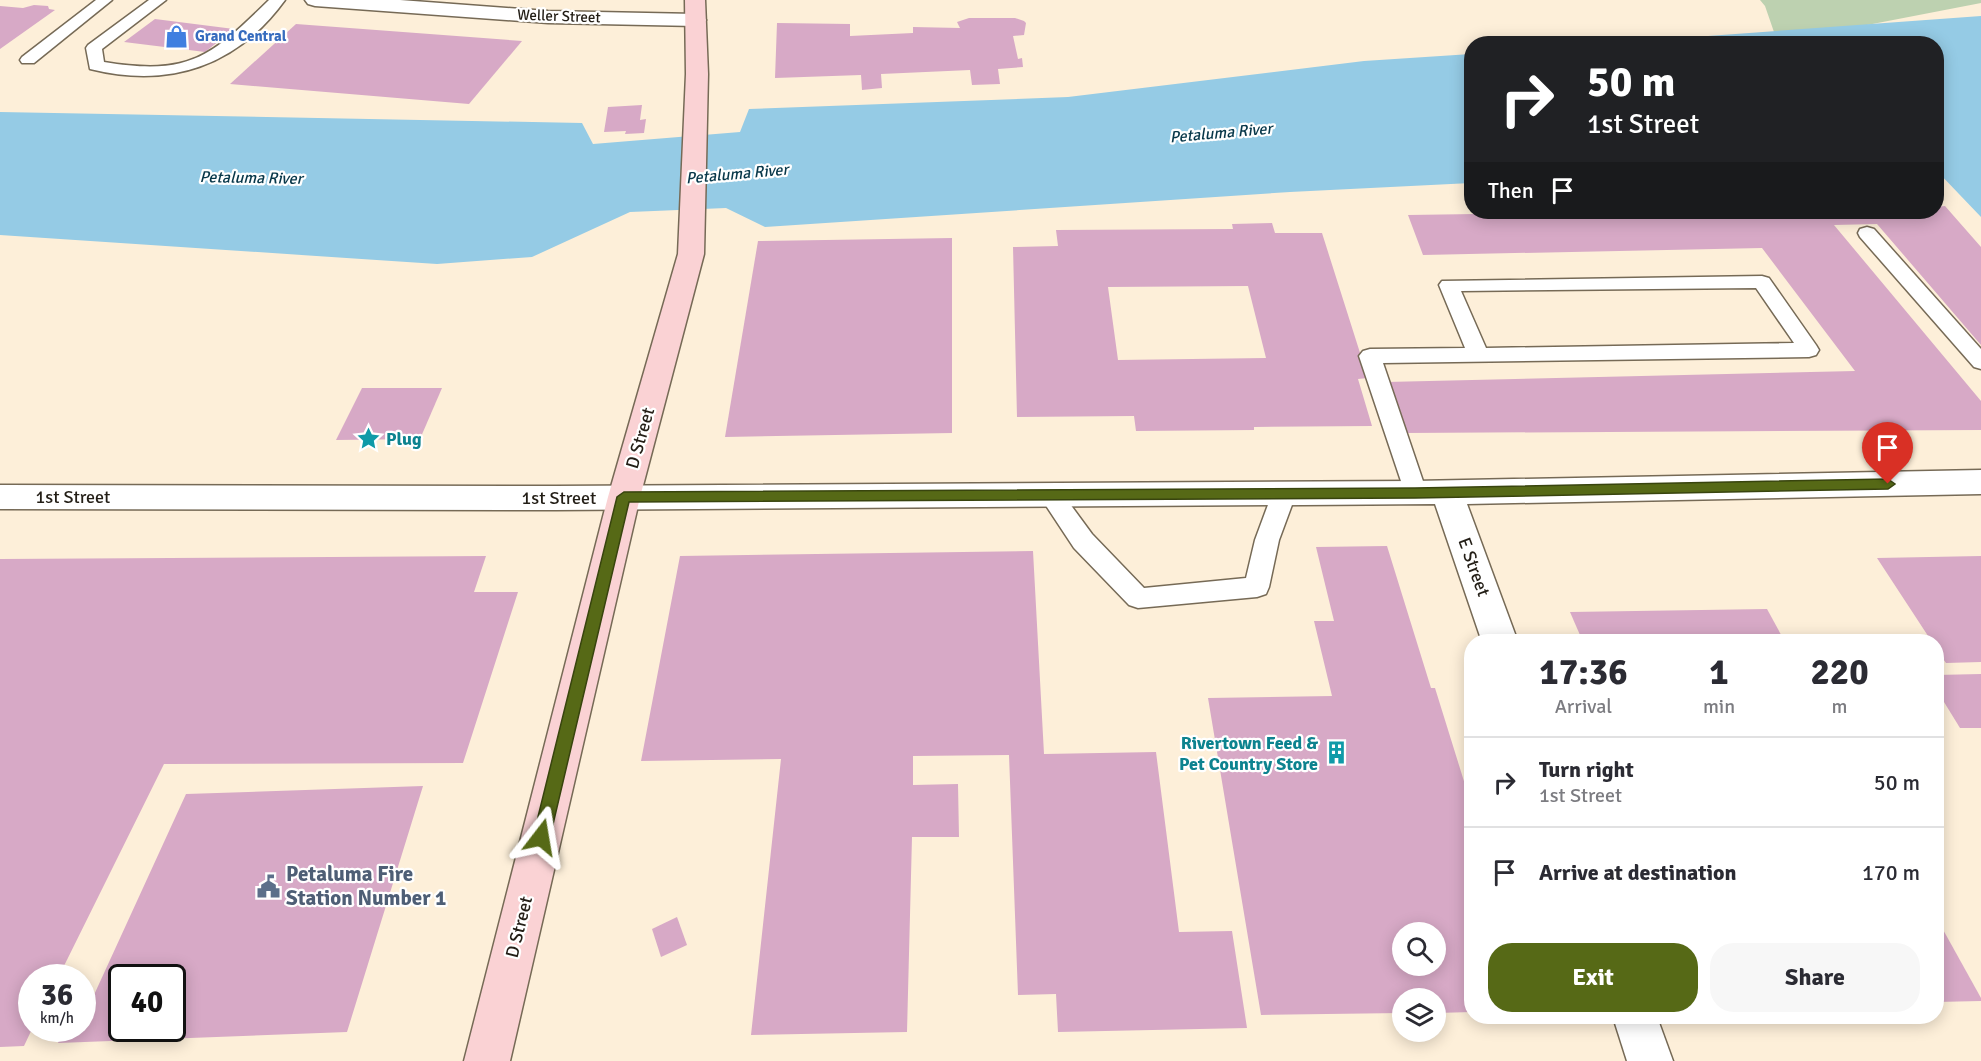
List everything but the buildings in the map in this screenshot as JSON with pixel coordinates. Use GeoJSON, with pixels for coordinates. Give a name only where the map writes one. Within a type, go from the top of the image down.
{"type":"FeatureCollection","features":[{"type":"Feature","properties":{"kind":"street","name":"Weller Street"},"geometry":{"type":"LineString","coordinates":[[316,0],[548,17],[695,10]]}},
{"type":"Feature","properties":{"kind":"street","name":"D Street"},"geometry":{"type":"LineString","coordinates":[[487,1061],[624,497],[691,254],[697,74],[695,10]]}},
{"type":"Feature","properties":{"kind":"street","name":"1st Street"},"geometry":{"type":"LineString","coordinates":[[0,497],[1431,493],[1981,482]]}},
{"type":"Feature","properties":{"kind":"street","name":"E Street"},"geometry":{"type":"LineString","coordinates":[[1431,493],[1496,634]]}},
{"type":"Feature","properties":{"kind":"street"},"geometry":{"type":"LineString","coordinates":[[1637,1024],[1650,1061]]}},
{"type":"Feature","properties":{"kind":"lane"},"geometry":{"type":"LineString","coordinates":[[28,60],[105,0]]}},
{"type":"Feature","properties":{"kind":"lane"},"geometry":{"type":"LineString","coordinates":[[159,0],[94,48],[96,66],[139,73],[189,68],[225,50],[278,0]]}},
{"type":"Feature","properties":{"kind":"lane"},"geometry":{"type":"LineString","coordinates":[[1867,233],[1981,362]]}},
{"type":"Feature","properties":{"kind":"lane"},"geometry":{"type":"LineString","coordinates":[[1431,493],[1370,356],[1809,350],[1762,282],[1449,285],[1478,354]]}},
{"type":"Feature","properties":{"kind":"lane"},"geometry":{"type":"LineString","coordinates":[[1051,495],[1083,542],[1138,598],[1257,587],[1267,540],[1284,494]]}},
{"type":"Feature","properties":{"kind":"green space"},"geometry":{"type":"Polygon","coordinates":[[[1760,0],[1981,0],[1981,3],[1862,26],[1774,32],[1765,6],[1760,0]]]}},
{"type":"Feature","properties":{"kind":"water"},"geometry":{"type":"Polygon","coordinates":[[[1981,16],[1981,217],[1944,178],[1944,36],[1708,36],[1981,16]]]}},
{"type":"Feature","properties":{"kind":"water","name":"Petaluma River"},"geometry":{"type":"Polygon","coordinates":[[[1464,54],[1464,183],[1290,192],[765,227],[726,208],[630,212],[532,257],[437,264],[0,235],[0,112],[582,123],[593,144],[740,132],[749,109],[1068,97],[1364,61],[1464,54]]]}},
{"type":"Feature","properties":{"kind":"place","name":"Grand Central"},"geometry":{"type":"Point","coordinates":[177,36]}},
{"type":"Feature","properties":{"kind":"place","name":"Plug"},"geometry":{"type":"Point","coordinates":[368,439]}},
{"type":"Feature","properties":{"kind":"place","name":"Rivertown Feed & Pet Country Store"},"geometry":{"type":"Point","coordinates":[1336,753]}},
{"type":"Feature","properties":{"kind":"place","name":"Petaluma Fire Station Number 1"},"geometry":{"type":"Point","coordinates":[268,886]}},
{"type":"Feature","properties":{"kind":"route"},"geometry":{"type":"LineString","coordinates":[[541,837],[624,497],[1415,493],[1888,484]]}}]}
